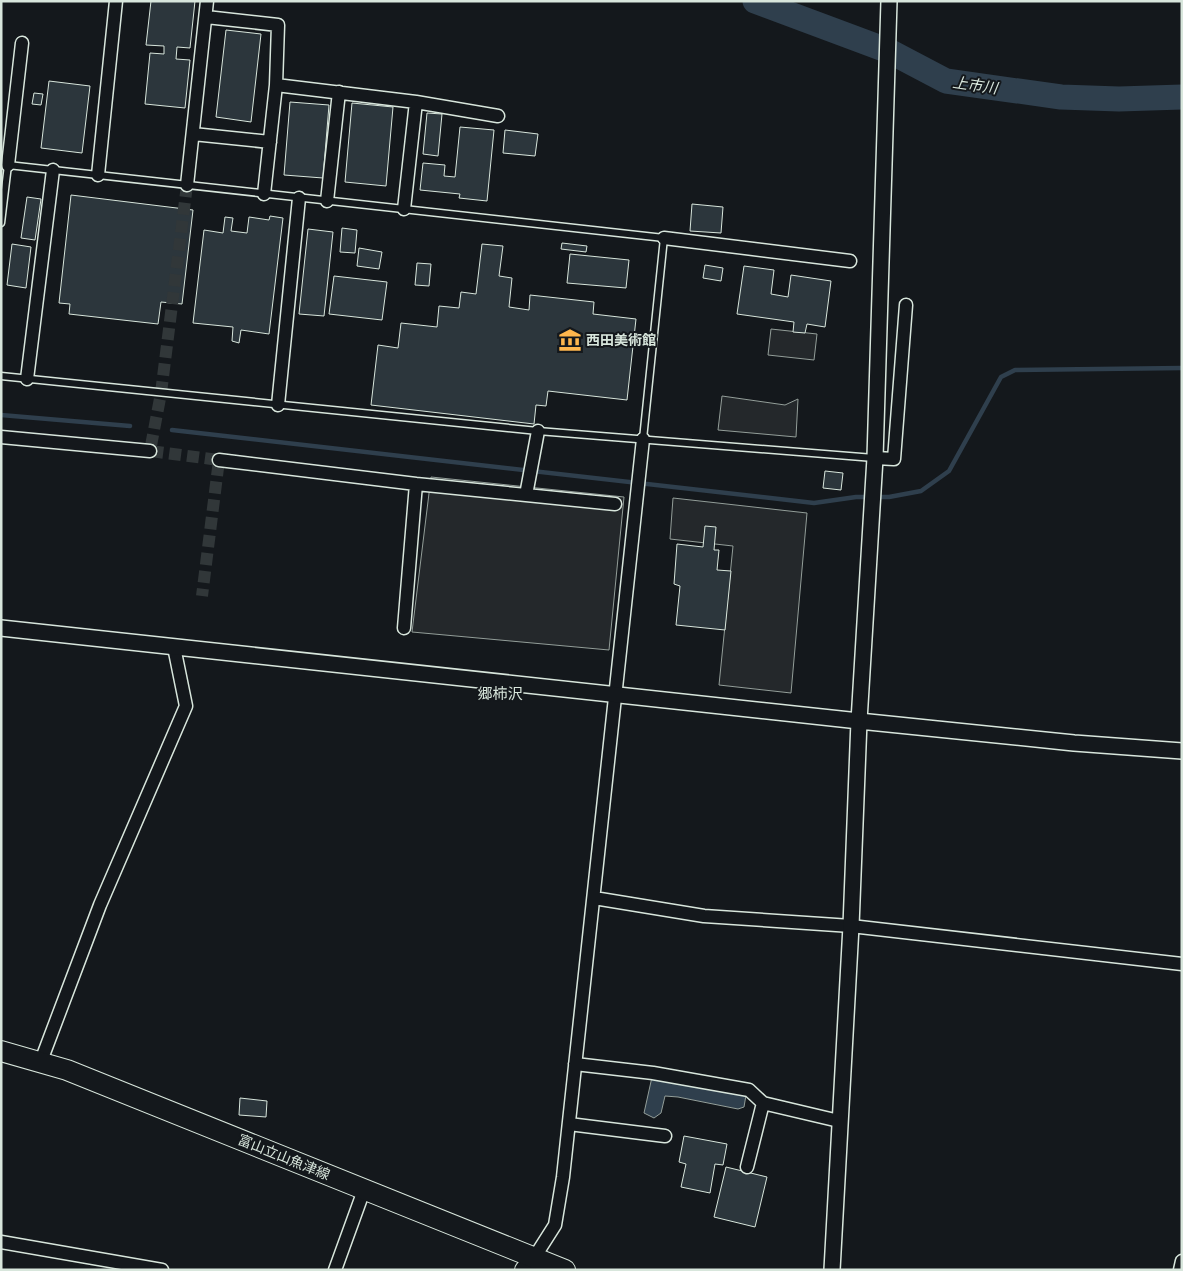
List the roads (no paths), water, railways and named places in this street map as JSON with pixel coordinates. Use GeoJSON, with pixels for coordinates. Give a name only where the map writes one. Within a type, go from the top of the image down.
{"type":"FeatureCollection","features":[{"type":"Feature","properties":{"kind":"main road","name":"富山立山魚津線"},"geometry":{"type":"LineString","coordinates":[[1,1051],[67,1070],[364,1190],[529,1264],[565,1270]]}},
{"type":"Feature","properties":{"kind":"street"},"geometry":{"type":"LineString","coordinates":[[98,175],[116,1]]}},
{"type":"Feature","properties":{"kind":"street"},"geometry":{"type":"LineString","coordinates":[[187,185],[207,1]]}},
{"type":"Feature","properties":{"kind":"street"},"geometry":{"type":"LineString","coordinates":[[832,1270],[860,721],[876,458],[889,1]]}},
{"type":"Feature","properties":{"kind":"street"},"geometry":{"type":"LineString","coordinates":[[206,17],[278,25],[276,84],[264,194]]}},
{"type":"Feature","properties":{"kind":"street"},"geometry":{"type":"LineString","coordinates":[[8,165],[22,43]]}},
{"type":"Feature","properties":{"kind":"street"},"geometry":{"type":"LineString","coordinates":[[276,84],[416,102],[498,116]]}},
{"type":"Feature","properties":{"kind":"street"},"geometry":{"type":"LineString","coordinates":[[327,201],[339,92]]}},
{"type":"Feature","properties":{"kind":"street"},"geometry":{"type":"LineString","coordinates":[[404,209],[416,102]]}},
{"type":"Feature","properties":{"kind":"street"},"geometry":{"type":"LineString","coordinates":[[193,134],[270,142]]}},
{"type":"Feature","properties":{"kind":"street"},"geometry":{"type":"LineString","coordinates":[[27,379],[53,170]]}},
{"type":"Feature","properties":{"kind":"street"},"geometry":{"type":"LineString","coordinates":[[278,405],[299,198]]}},
{"type":"Feature","properties":{"kind":"street"},"geometry":{"type":"LineString","coordinates":[[664,238],[850,261]]}},
{"type":"Feature","properties":{"kind":"street"},"geometry":{"type":"LineString","coordinates":[[876,458],[894,459],[906,305]]}},
{"type":"Feature","properties":{"kind":"street"},"geometry":{"type":"LineString","coordinates":[[526,494],[538,431]]}},
{"type":"Feature","properties":{"kind":"street"},"geometry":{"type":"LineString","coordinates":[[1,437],[150,451]]}},
{"type":"Feature","properties":{"kind":"street"},"geometry":{"type":"LineString","coordinates":[[529,1264],[555,1225],[569,1124],[643,439]]}},
{"type":"Feature","properties":{"kind":"street"},"geometry":{"type":"LineString","coordinates":[[219,460],[416,484],[616,504]]}},
{"type":"Feature","properties":{"kind":"street"},"geometry":{"type":"LineString","coordinates":[[404,628],[416,484]]}},
{"type":"Feature","properties":{"kind":"street"},"geometry":{"type":"LineString","coordinates":[[1,628],[616,693],[860,721],[1074,743],[1182,751]]}},
{"type":"Feature","properties":{"kind":"street"},"geometry":{"type":"LineString","coordinates":[[41,1061],[100,906],[186,706],[174,647]]}},
{"type":"Feature","properties":{"kind":"street"},"geometry":{"type":"LineString","coordinates":[[594,898],[704,916],[851,926],[1182,964]]}},
{"type":"Feature","properties":{"kind":"street"},"geometry":{"type":"LineString","coordinates":[[575,1064],[653,1073],[748,1090],[763,1103],[839,1121]]}},
{"type":"Feature","properties":{"kind":"street"},"geometry":{"type":"LineString","coordinates":[[747,1167],[763,1103]]}},
{"type":"Feature","properties":{"kind":"street"},"geometry":{"type":"LineString","coordinates":[[569,1124],[665,1136]]}},
{"type":"Feature","properties":{"kind":"street"},"geometry":{"type":"LineString","coordinates":[[335,1270],[364,1190]]}},
{"type":"Feature","properties":{"kind":"street"},"geometry":{"type":"LineString","coordinates":[[1,1242],[162,1270]]}},
{"type":"Feature","properties":{"kind":"street"},"geometry":{"type":"LineString","coordinates":[[1180,1270],[1182,1261]]}},
{"type":"Feature","properties":{"kind":"lane"},"geometry":{"type":"LineString","coordinates":[[1,223],[8,165],[664,238],[643,439]]}},
{"type":"Feature","properties":{"kind":"lane"},"geometry":{"type":"LineString","coordinates":[[1,376],[538,431],[876,458]]}},
{"type":"Feature","properties":{"kind":"water"},"geometry":{"type":"Polygon","coordinates":[[[652,1077],[746,1095],[744,1107],[738,1109],[665,1096],[661,1113],[654,1118],[644,1113],[652,1077]]]}},
{"type":"Feature","properties":{"kind":"waterway","name":"上市川"},"geometry":{"type":"LineString","coordinates":[[755,1],[889,51],[946,81],[1061,97],[1119,99],[1182,97]]}},
{"type":"Feature","properties":{"kind":"waterway"},"geometry":{"type":"LineString","coordinates":[[172,430],[814,503],[856,497],[889,497],[921,491],[949,471],[1001,377],[1015,370],[1182,368]]}},
{"type":"Feature","properties":{"kind":"waterway"},"geometry":{"type":"LineString","coordinates":[[1,415],[130,426]]}},
{"type":"Feature","properties":{"kind":"tunnel"},"geometry":{"type":"LineString","coordinates":[[187,185],[161,393],[150,451],[219,460],[202,596]]}},
{"type":"Feature","properties":{"kind":"place","name":"西田美術館"},"geometry":{"type":"Point","coordinates":[570,340]}},
{"type":"Feature","properties":{"kind":"district","name":"郷柿沢"},"geometry":{"type":"Point","coordinates":[500,693]}}]}
